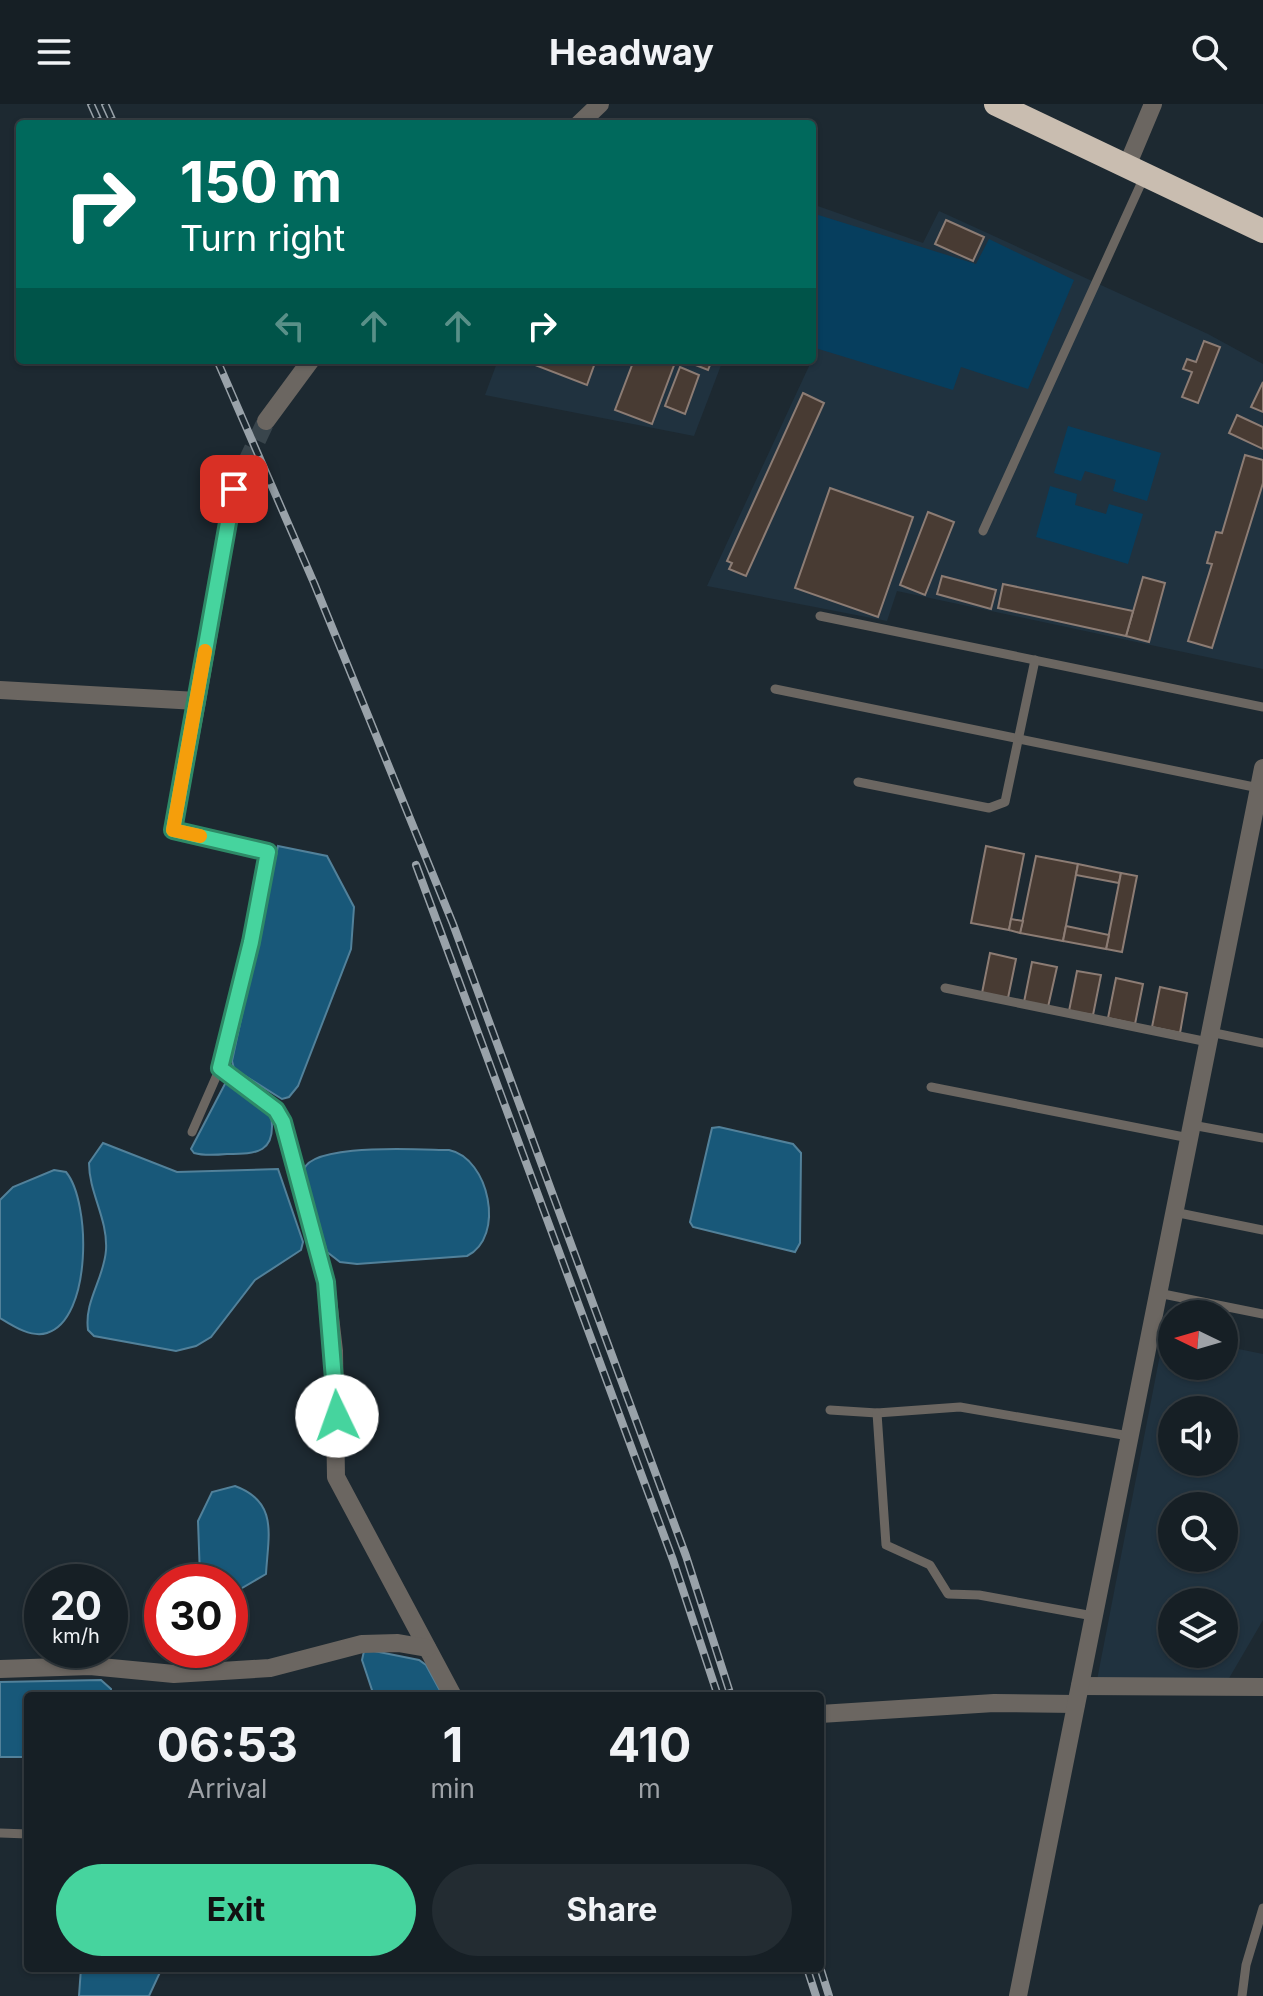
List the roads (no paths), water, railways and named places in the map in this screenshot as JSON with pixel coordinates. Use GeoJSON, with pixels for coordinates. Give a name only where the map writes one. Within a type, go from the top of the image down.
{"type":"FeatureCollection","features":[{"type":"Feature","properties":{"kind":"highway"},"geometry":{"type":"LineString","coordinates":[[996,104],[1263,231]]}},
{"type":"Feature","properties":{"kind":"street"},"geometry":{"type":"LineString","coordinates":[[583,120],[600,104]]}},
{"type":"Feature","properties":{"kind":"street"},"geometry":{"type":"LineString","coordinates":[[1136,170],[1153,104]]}},
{"type":"Feature","properties":{"kind":"street"},"geometry":{"type":"LineString","coordinates":[[266,421],[308,364]]}},
{"type":"Feature","properties":{"kind":"street"},"geometry":{"type":"LineString","coordinates":[[234,489],[173,830],[268,852],[251,942],[220,1068],[276,1110],[283,1122],[326,1282],[334,1351],[336,1477],[451,1692]]}},
{"type":"Feature","properties":{"kind":"street"},"geometry":{"type":"LineString","coordinates":[[0,690],[197,701]]}},
{"type":"Feature","properties":{"kind":"street"},"geometry":{"type":"LineString","coordinates":[[1018,1996],[1263,768]]}},
{"type":"Feature","properties":{"kind":"street"},"geometry":{"type":"LineString","coordinates":[[0,1669],[90,1666],[174,1674],[270,1668],[362,1644],[398,1643],[427,1648]]}},
{"type":"Feature","properties":{"kind":"street"},"geometry":{"type":"LineString","coordinates":[[824,1714],[1078,1695],[1263,1687]]}},
{"type":"Feature","properties":{"kind":"lane"},"geometry":{"type":"LineString","coordinates":[[983,531],[1136,170]]}},
{"type":"Feature","properties":{"kind":"lane"},"geometry":{"type":"LineString","coordinates":[[820,616],[1263,707]]}},
{"type":"Feature","properties":{"kind":"lane"},"geometry":{"type":"LineString","coordinates":[[858,782],[997,808],[1005,802],[1035,660]]}},
{"type":"Feature","properties":{"kind":"lane"},"geometry":{"type":"LineString","coordinates":[[775,689],[1259,788]]}},
{"type":"Feature","properties":{"kind":"lane"},"geometry":{"type":"LineString","coordinates":[[945,988],[1209,1037],[1263,1043]]}},
{"type":"Feature","properties":{"kind":"lane"},"geometry":{"type":"LineString","coordinates":[[192,1132],[220,1068]]}},
{"type":"Feature","properties":{"kind":"lane"},"geometry":{"type":"LineString","coordinates":[[931,1087],[1190,1132],[1263,1138]]}},
{"type":"Feature","properties":{"kind":"lane"},"geometry":{"type":"LineString","coordinates":[[1174,1212],[1263,1230]]}},
{"type":"Feature","properties":{"kind":"lane"},"geometry":{"type":"LineString","coordinates":[[1158,1293],[1263,1314]]}},
{"type":"Feature","properties":{"kind":"lane"},"geometry":{"type":"LineString","coordinates":[[830,1410],[877,1413],[960,1407],[1129,1436]]}},
{"type":"Feature","properties":{"kind":"lane"},"geometry":{"type":"LineString","coordinates":[[877,1413],[886,1545],[930,1565],[948,1594],[979,1595],[1093,1616]]}},
{"type":"Feature","properties":{"kind":"lane"},"geometry":{"type":"LineString","coordinates":[[0,1833],[24,1834]]}},
{"type":"Feature","properties":{"kind":"lane"},"geometry":{"type":"LineString","coordinates":[[1242,1996],[1246,1965],[1263,1908]]}},
{"type":"Feature","properties":{"kind":"tunnel"},"geometry":{"type":"LineString","coordinates":[[234,489],[266,421]]}},
{"type":"Feature","properties":{"kind":"railway"},"geometry":{"type":"LineString","coordinates":[[91,104],[98,120]]}},
{"type":"Feature","properties":{"kind":"railway"},"geometry":{"type":"LineString","coordinates":[[105,104],[112,120]]}},
{"type":"Feature","properties":{"kind":"railway"},"geometry":{"type":"LineString","coordinates":[[219,364],[314,583],[453,924],[686,1556],[730,1692]]}},
{"type":"Feature","properties":{"kind":"railway"},"geometry":{"type":"LineString","coordinates":[[416,865],[673,1560],[717,1692]]}},
{"type":"Feature","properties":{"kind":"railway"},"geometry":{"type":"LineString","coordinates":[[808,1972],[816,1996]]}},
{"type":"Feature","properties":{"kind":"railway"},"geometry":{"type":"LineString","coordinates":[[822,1972],[829,1996]]}}]}
